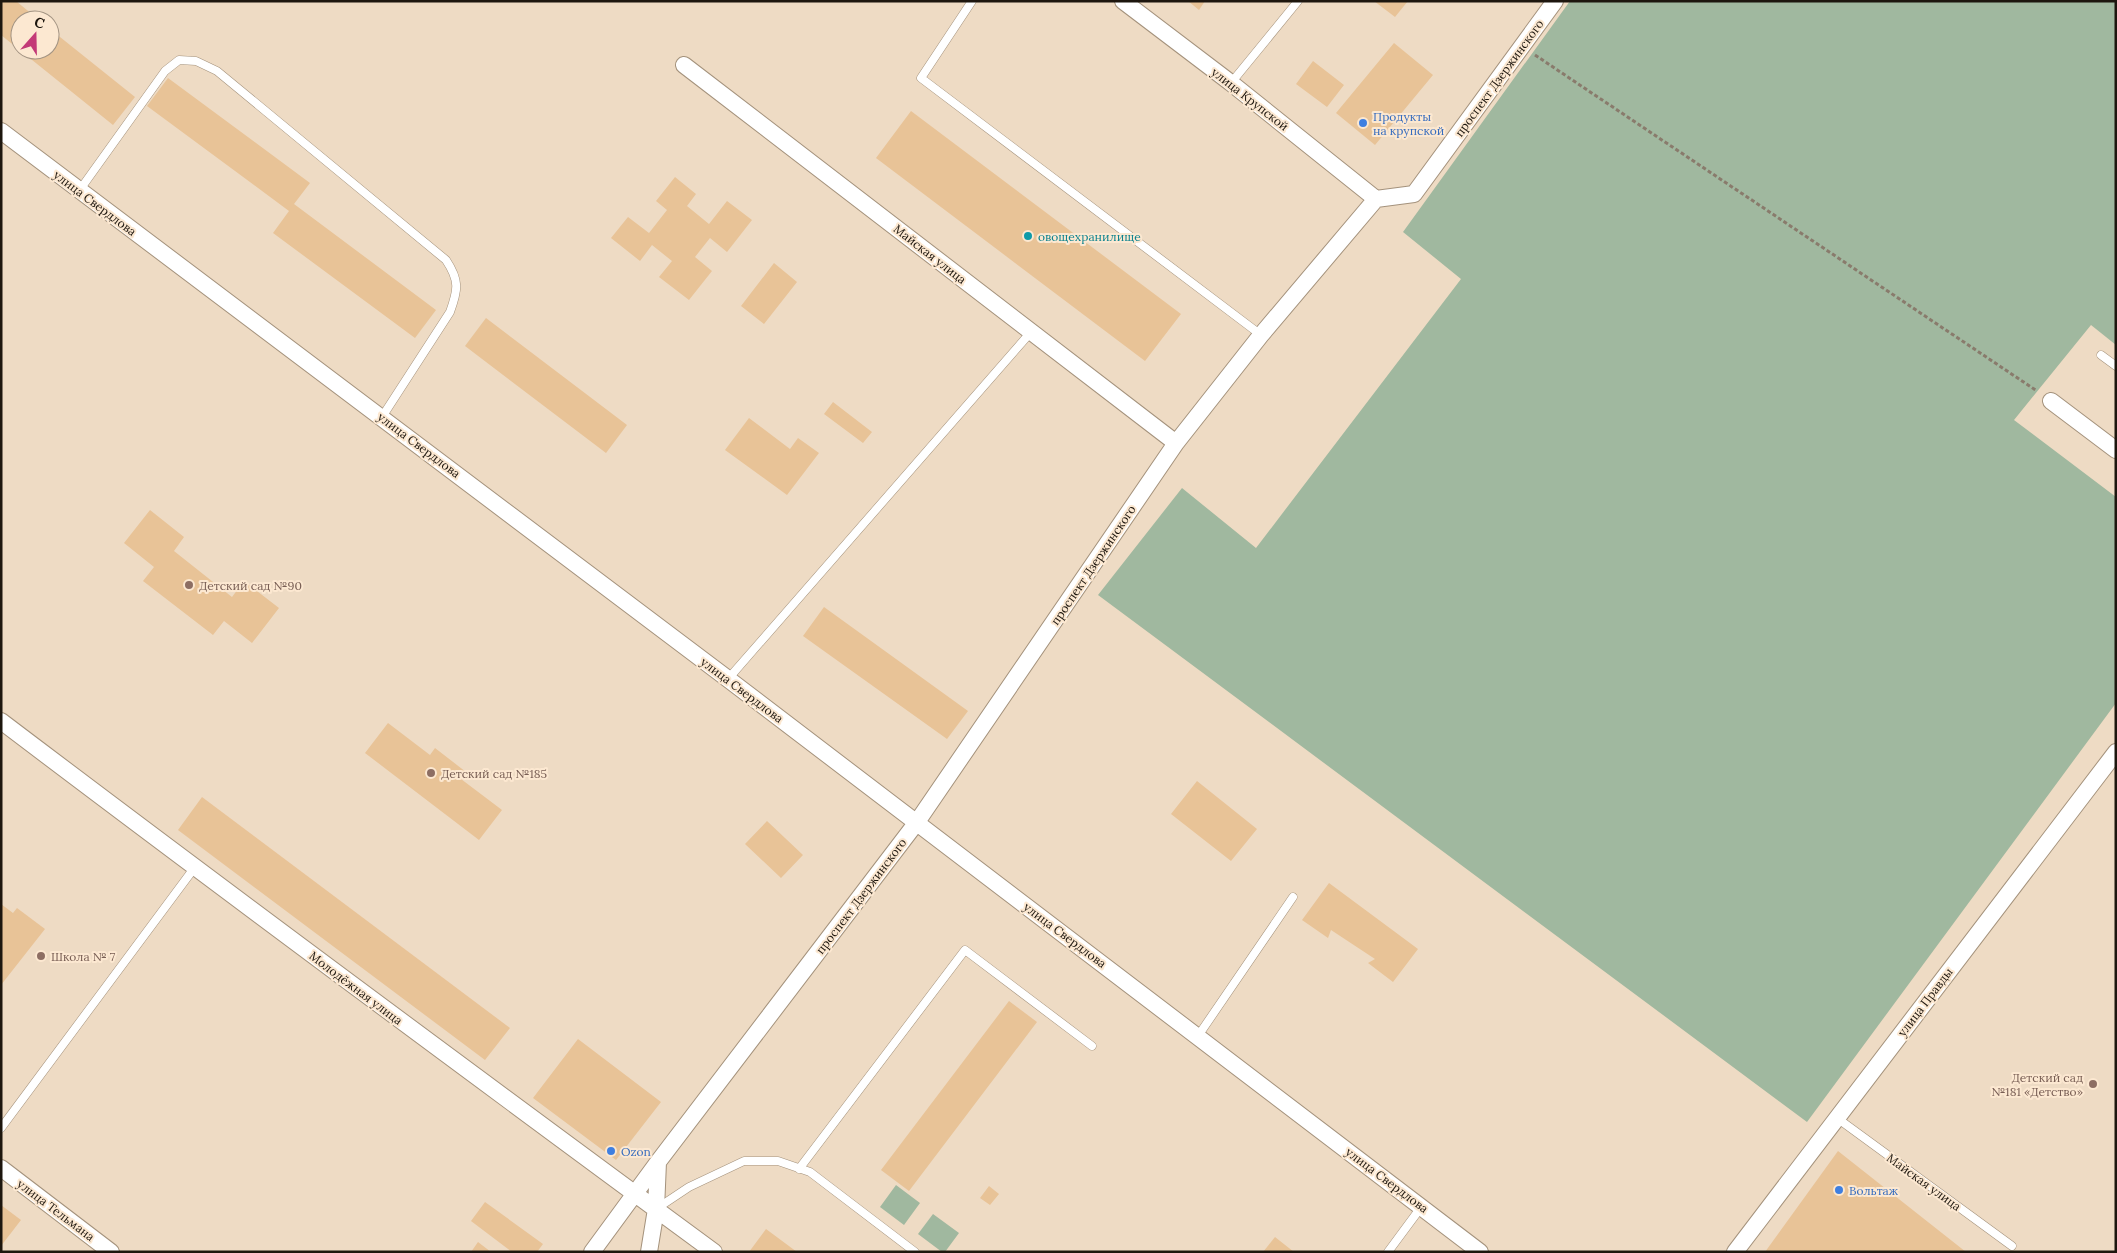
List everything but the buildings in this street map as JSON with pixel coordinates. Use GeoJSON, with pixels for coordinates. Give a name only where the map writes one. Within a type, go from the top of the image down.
{"type":"FeatureCollection","features":[{"type":"Feature","properties":{"kind":"street","name":"улица Крупской"},"geometry":{"type":"LineString","coordinates":[[1123,1],[1232,83],[1376,199]]}},
{"type":"Feature","properties":{"kind":"street","name":"проспект Дзержинского"},"geometry":{"type":"LineString","coordinates":[[592,1252],[658,1162],[917,822],[1176,443],[1261,335],[1376,199],[1414,194],[1555,1]]}},
{"type":"Feature","properties":{"kind":"street","name":"Майская улица"},"geometry":{"type":"LineString","coordinates":[[684,65],[1176,443]]}},
{"type":"Feature","properties":{"kind":"street","name":"улица Свердлова"},"geometry":{"type":"LineString","coordinates":[[1,131],[917,822],[1480,1252]]}},
{"type":"Feature","properties":{"kind":"street"},"geometry":{"type":"LineString","coordinates":[[2051,401],[2116,450]]}},
{"type":"Feature","properties":{"kind":"street","name":"Молодёжная улица"},"geometry":{"type":"LineString","coordinates":[[1,721],[714,1252]]}},
{"type":"Feature","properties":{"kind":"street","name":"улица Правды"},"geometry":{"type":"LineString","coordinates":[[1735,1252],[2116,752]]}},
{"type":"Feature","properties":{"kind":"street"},"geometry":{"type":"LineString","coordinates":[[649,1252],[656,1209],[658,1162]]}},
{"type":"Feature","properties":{"kind":"street","name":"улица Тельмана"},"geometry":{"type":"LineString","coordinates":[[1,1168],[111,1252]]}},
{"type":"Feature","properties":{"kind":"lane"},"geometry":{"type":"LineString","coordinates":[[972,1],[921,78],[1261,335]]}},
{"type":"Feature","properties":{"kind":"lane"},"geometry":{"type":"LineString","coordinates":[[1232,83],[1298,1]]}},
{"type":"Feature","properties":{"kind":"lane"},"geometry":{"type":"LineString","coordinates":[[79,191],[165,71],[179,60],[196,61],[217,71],[446,260],[455,274],[456,295],[450,312],[382,417]]}},
{"type":"Feature","properties":{"kind":"lane"},"geometry":{"type":"LineString","coordinates":[[728,679],[1031,332]]}},
{"type":"Feature","properties":{"kind":"lane"},"geometry":{"type":"LineString","coordinates":[[2101,355],[2116,366]]}},
{"type":"Feature","properties":{"kind":"lane"},"geometry":{"type":"LineString","coordinates":[[1,1128],[195,867]]}},
{"type":"Feature","properties":{"kind":"lane"},"geometry":{"type":"LineString","coordinates":[[1198,1036],[1293,898]]}},
{"type":"Feature","properties":{"kind":"lane"},"geometry":{"type":"LineString","coordinates":[[799,1169],[965,950],[1092,1046]]}},
{"type":"Feature","properties":{"kind":"lane","name":"Майская улица"},"geometry":{"type":"LineString","coordinates":[[1837,1118],[2012,1246]]}},
{"type":"Feature","properties":{"kind":"lane"},"geometry":{"type":"LineString","coordinates":[[656,1209],[689,1187],[744,1161],[778,1162],[810,1172],[915,1252]]}},
{"type":"Feature","properties":{"kind":"lane"},"geometry":{"type":"LineString","coordinates":[[1388,1252],[1422,1206]]}},
{"type":"Feature","properties":{"kind":"path"},"geometry":{"type":"LineString","coordinates":[[1522,46],[2051,401]]}},
{"type":"Feature","properties":{"kind":"green space"},"geometry":{"type":"Polygon","coordinates":[[[1570,1],[2116,1],[2116,345],[2091,325],[2014,420],[2116,497],[2116,703],[1807,1122],[1098,595],[1182,488],[1256,548],[1461,279],[1403,232],[1570,1]]]}},
{"type":"Feature","properties":{"kind":"green space"},"geometry":{"type":"Polygon","coordinates":[[[896,1185],[920,1203],[904,1225],[880,1207],[896,1185]]]}},
{"type":"Feature","properties":{"kind":"green space"},"geometry":{"type":"Polygon","coordinates":[[[933,1214],[959,1233],[945,1252],[942,1252],[918,1234],[933,1214]]]}},
{"type":"Feature","properties":{"kind":"place","name":"Продукты на крупской"},"geometry":{"type":"Point","coordinates":[1363,123]}},
{"type":"Feature","properties":{"kind":"place","name":"овощехранилище"},"geometry":{"type":"Point","coordinates":[1028,236]}},
{"type":"Feature","properties":{"kind":"place","name":"Детский сад №90"},"geometry":{"type":"Point","coordinates":[189,585]}},
{"type":"Feature","properties":{"kind":"place","name":"Детский сад №185"},"geometry":{"type":"Point","coordinates":[431,773]}},
{"type":"Feature","properties":{"kind":"place","name":"Школа № 7"},"geometry":{"type":"Point","coordinates":[41,956]}},
{"type":"Feature","properties":{"kind":"place","name":"Детский сад №181 «Детство»"},"geometry":{"type":"Point","coordinates":[2093,1084]}},
{"type":"Feature","properties":{"kind":"place","name":"Ozon"},"geometry":{"type":"Point","coordinates":[611,1151]}},
{"type":"Feature","properties":{"kind":"place","name":"Вольтаж"},"geometry":{"type":"Point","coordinates":[1839,1190]}}]}
